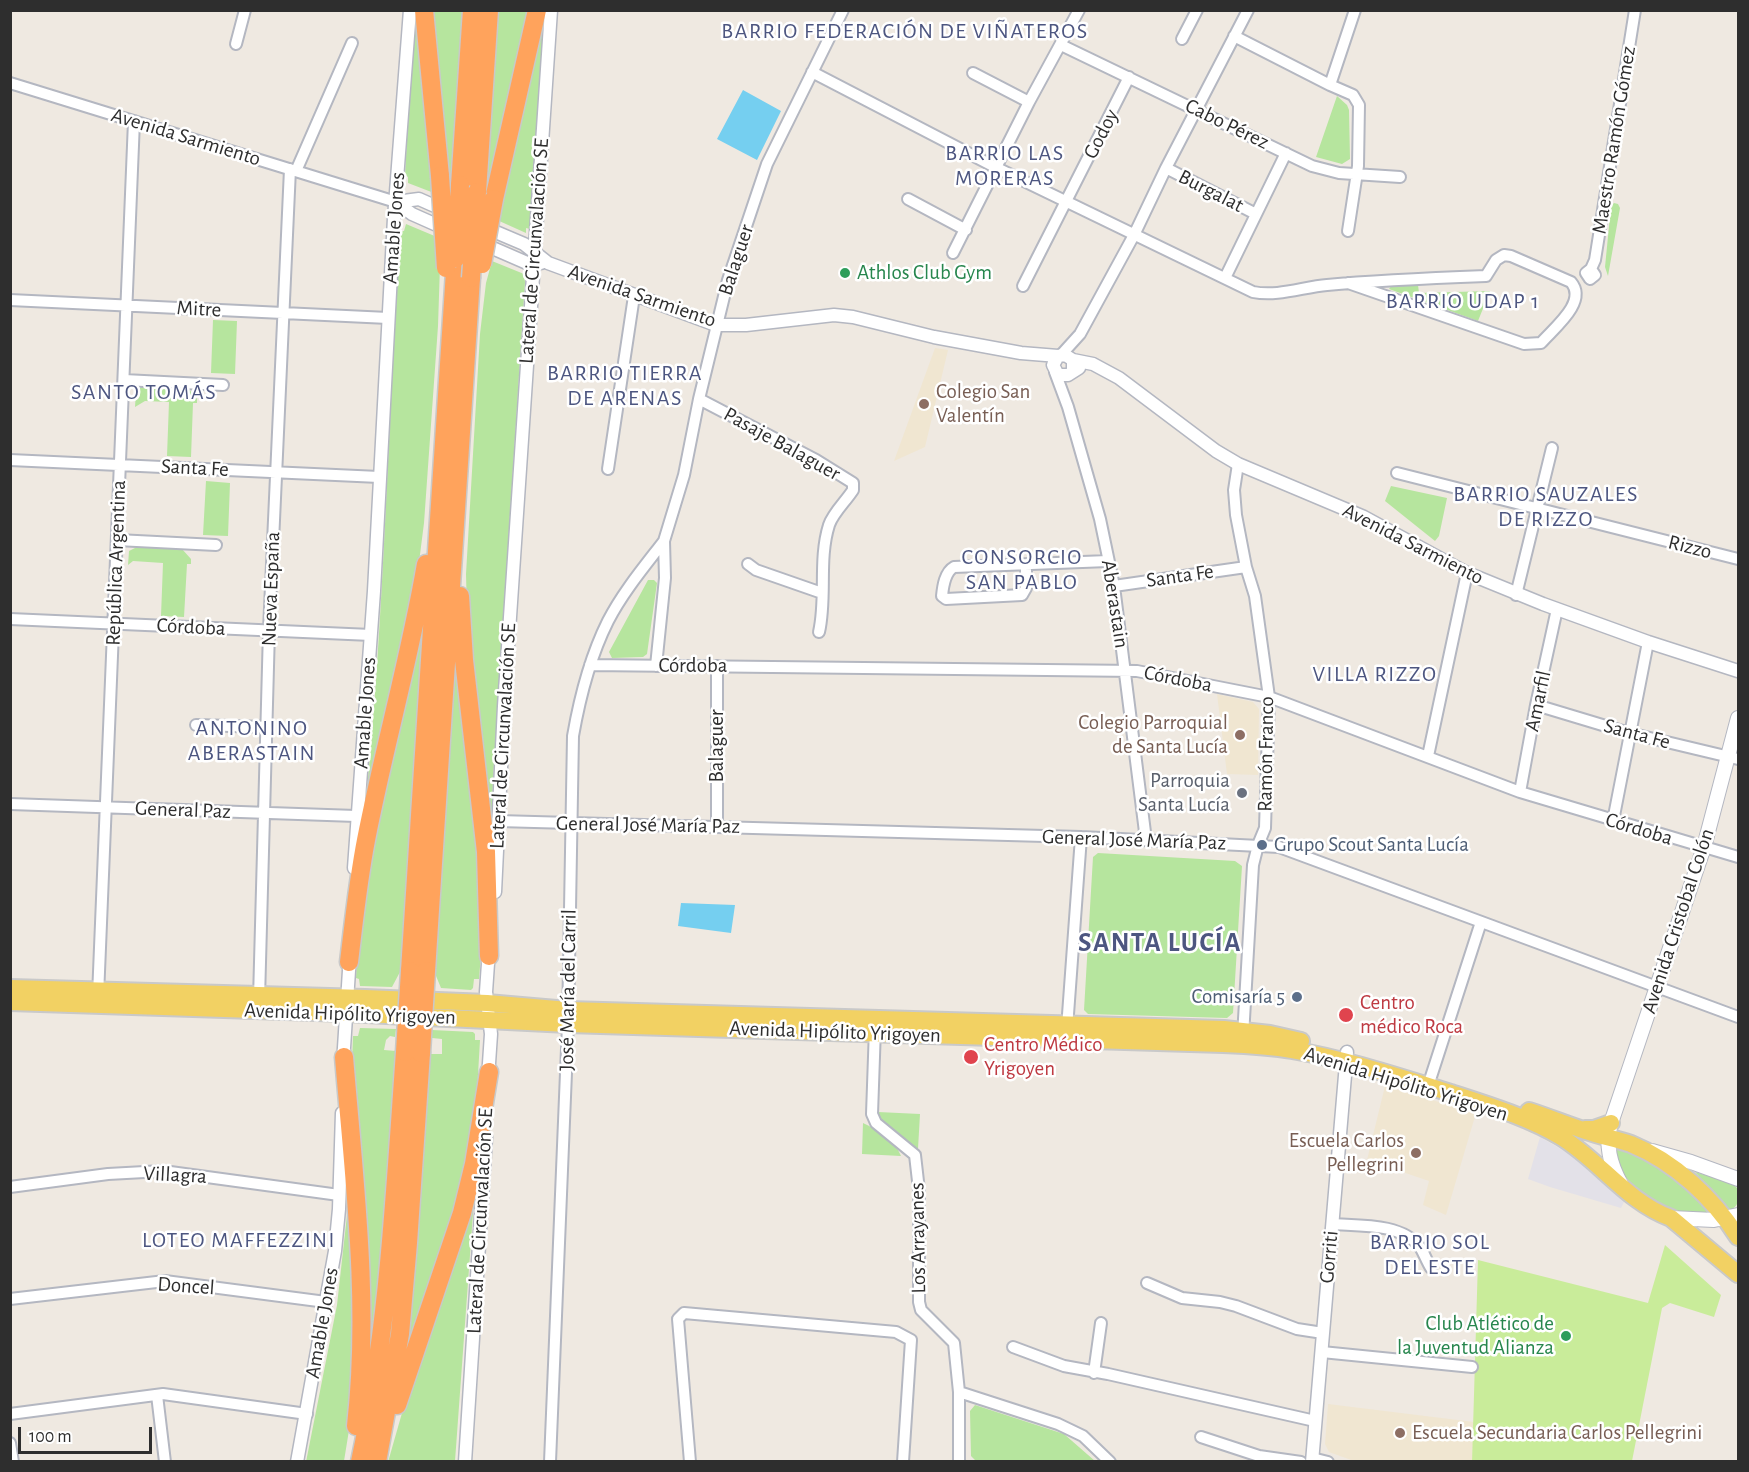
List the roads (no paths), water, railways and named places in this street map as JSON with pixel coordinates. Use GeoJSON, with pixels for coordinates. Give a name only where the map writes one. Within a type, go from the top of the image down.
{"type":"FeatureCollection","features":[{"type":"Feature","properties":{"kind":"highway"},"geometry":{"type":"LineString","coordinates":[[418,971],[465,367],[463,274],[440,176],[424,10]]}},
{"type":"Feature","properties":{"kind":"highway"},"geometry":{"type":"LineString","coordinates":[[469,188],[472,10]]}},
{"type":"Feature","properties":{"kind":"highway"},"geometry":{"type":"LineString","coordinates":[[379,1461],[400,1334],[408,1244],[413,1052],[444,437],[463,274],[469,188],[489,10]]}},
{"type":"Feature","properties":{"kind":"highway"},"geometry":{"type":"LineString","coordinates":[[463,274],[494,199],[537,10]]}},
{"type":"Feature","properties":{"kind":"highway"},"geometry":{"type":"LineString","coordinates":[[349,962],[366,839],[417,613],[442,477]]}},
{"type":"Feature","properties":{"kind":"highway"},"geometry":{"type":"LineString","coordinates":[[456,499],[462,637],[487,860],[489,956]]}},
{"type":"Feature","properties":{"kind":"highway"},"geometry":{"type":"LineString","coordinates":[[360,1461],[378,1366],[413,1052]]}},
{"type":"Feature","properties":{"kind":"highway"},"geometry":{"type":"LineString","coordinates":[[344,1056],[363,1312],[360,1390],[352,1461]]}},
{"type":"Feature","properties":{"kind":"highway"},"geometry":{"type":"LineString","coordinates":[[379,1461],[467,1196],[489,1072]]}},
{"type":"Feature","properties":{"kind":"main road","name":"Avenida Cristobal Colón"},"geometry":{"type":"LineString","coordinates":[[1627,1193],[1613,1168],[1608,1147],[1618,1137],[1656,987],[1733,758],[1738,718]]}},
{"type":"Feature","properties":{"kind":"main road","name":"Avenida Hipólito Yrigoyen"},"geometry":{"type":"LineString","coordinates":[[10,988],[98,998]]}},
{"type":"Feature","properties":{"kind":"main road","name":"Avenida Hipólito Yrigoyen"},"geometry":{"type":"LineString","coordinates":[[10,1002],[98,998],[346,1006],[365,998],[488,1012],[568,1017],[1243,1038],[1311,1043],[1346,1058],[1429,1081],[1582,1129],[1594,1129],[1618,1137]]}},
{"type":"Feature","properties":{"kind":"main road","name":"Avenida Hipólito Yrigoyen"},"geometry":{"type":"LineString","coordinates":[[1429,1081],[1543,1127],[1563,1138],[1627,1193],[1662,1215],[1692,1221],[1734,1216]]}},
{"type":"Feature","properties":{"kind":"main road"},"geometry":{"type":"LineString","coordinates":[[1618,1137],[1738,1179]]}},
{"type":"Feature","properties":{"kind":"main road"},"geometry":{"type":"LineString","coordinates":[[1618,1137],[1678,1172],[1710,1200],[1734,1216],[1738,1237]]}},
{"type":"Feature","properties":{"kind":"main road"},"geometry":{"type":"LineString","coordinates":[[1671,1218],[1738,1274]]}},
{"type":"Feature","properties":{"kind":"street"},"geometry":{"type":"LineString","coordinates":[[236,44],[245,10]]}},
{"type":"Feature","properties":{"kind":"street","name":"Amable Jones"},"geometry":{"type":"LineString","coordinates":[[297,1461],[336,1241],[356,816],[371,635],[388,318],[410,10]]}},
{"type":"Feature","properties":{"kind":"street","name":"Lateral de Circunvalación SE"},"geometry":{"type":"LineString","coordinates":[[465,1461],[491,1034],[486,992],[493,921],[504,706],[551,10]]}},
{"type":"Feature","properties":{"kind":"street","name":"Balaguer"},"geometry":{"type":"LineString","coordinates":[[656,666],[665,578],[664,541],[684,475],[699,399],[728,280],[767,164],[843,10]]}},
{"type":"Feature","properties":{"kind":"street"},"geometry":{"type":"LineString","coordinates":[[953,253],[1029,102],[1079,10]]}},
{"type":"Feature","properties":{"kind":"street"},"geometry":{"type":"LineString","coordinates":[[1182,39],[1197,10]]}},
{"type":"Feature","properties":{"kind":"street","name":"Aberastain"},"geometry":{"type":"LineString","coordinates":[[1068,407],[1068,362],[1080,334],[1134,235],[1248,10]]}},
{"type":"Feature","properties":{"kind":"street"},"geometry":{"type":"LineString","coordinates":[[1330,85],[1355,10]]}},
{"type":"Feature","properties":{"kind":"street","name":"Maestro Ramón Gómez"},"geometry":{"type":"LineString","coordinates":[[1591,269],[1595,260],[1635,10]]}},
{"type":"Feature","properties":{"kind":"street"},"geometry":{"type":"LineString","coordinates":[[1234,36],[1353,95],[1359,105],[1357,175],[1348,231]]}},
{"type":"Feature","properties":{"kind":"street"},"geometry":{"type":"LineString","coordinates":[[293,170],[352,43]]}},
{"type":"Feature","properties":{"kind":"street","name":"Cabo Pérez"},"geometry":{"type":"LineString","coordinates":[[1061,45],[1312,166],[1339,173],[1400,177]]}},
{"type":"Feature","properties":{"kind":"street"},"geometry":{"type":"LineString","coordinates":[[812,72],[997,168],[1254,292],[1268,295],[1348,283],[1486,276],[1496,260],[1504,255],[1571,282],[1576,288],[1576,303],[1541,343],[1524,344],[1348,283]]}},
{"type":"Feature","properties":{"kind":"street"},"geometry":{"type":"LineString","coordinates":[[973,73],[1029,102]]}},
{"type":"Feature","properties":{"kind":"street","name":"Godoy"},"geometry":{"type":"LineString","coordinates":[[1023,286],[1130,77]]}},
{"type":"Feature","properties":{"kind":"street","name":"Avenida Sarmiento"},"geometry":{"type":"LineString","coordinates":[[10,83],[396,201],[412,214],[527,263],[534,257],[716,325],[746,325],[834,315],[844,316],[1021,353],[1068,362],[1094,364],[1129,384],[1238,464],[1364,517],[1467,573],[1516,595],[1738,671]]}},
{"type":"Feature","properties":{"kind":"street","name":"República Argentina"},"geometry":{"type":"LineString","coordinates":[[98,998],[134,121]]}},
{"type":"Feature","properties":{"kind":"street"},"geometry":{"type":"LineString","coordinates":[[1224,278],[1286,153]]}},
{"type":"Feature","properties":{"kind":"street","name":"Burgalat"},"geometry":{"type":"LineString","coordinates":[[1166,168],[1256,214]]}},
{"type":"Feature","properties":{"kind":"street","name":"Nueva España"},"geometry":{"type":"LineString","coordinates":[[259,1003],[269,630],[283,313],[293,170]]}},
{"type":"Feature","properties":{"kind":"street"},"geometry":{"type":"LineString","coordinates":[[908,199],[966,230]]}},
{"type":"Feature","properties":{"kind":"street"},"geometry":{"type":"LineString","coordinates":[[608,469],[634,296]]}},
{"type":"Feature","properties":{"kind":"street","name":"Mitre"},"geometry":{"type":"LineString","coordinates":[[10,300],[388,318]]}},
{"type":"Feature","properties":{"kind":"street","name":"Avenida Sarmiento"},"geometry":{"type":"LineString","coordinates":[[1021,353],[1054,371]]}},
{"type":"Feature","properties":{"kind":"street"},"geometry":{"type":"LineString","coordinates":[[1054,371],[1053,362],[1068,362]]}},
{"type":"Feature","properties":{"kind":"street","name":"Aberastain"},"geometry":{"type":"LineString","coordinates":[[1054,371],[1068,407],[1101,519],[1113,586],[1146,840]]}},
{"type":"Feature","properties":{"kind":"street"},"geometry":{"type":"LineString","coordinates":[[124,380],[223,385]]}},
{"type":"Feature","properties":{"kind":"street","name":"Pasaje Balaguer"},"geometry":{"type":"LineString","coordinates":[[699,399],[816,460],[853,483],[853,490],[829,523],[822,593],[823,614],[819,632]]}},
{"type":"Feature","properties":{"kind":"street"},"geometry":{"type":"LineString","coordinates":[[1516,595],[1552,448]]}},
{"type":"Feature","properties":{"kind":"street","name":"Santa Fe"},"geometry":{"type":"LineString","coordinates":[[10,460],[379,477]]}},
{"type":"Feature","properties":{"kind":"street","name":"Ramón Franco"},"geometry":{"type":"LineString","coordinates":[[1238,464],[1234,498],[1246,567],[1255,596],[1269,697],[1264,828],[1253,865],[1243,1038]]}},
{"type":"Feature","properties":{"kind":"street","name":"Rizzo"},"geometry":{"type":"LineString","coordinates":[[1397,473],[1738,559]]}},
{"type":"Feature","properties":{"kind":"street"},"geometry":{"type":"LineString","coordinates":[[117,540],[216,545]]}},
{"type":"Feature","properties":{"kind":"street","name":"José María del Carril"},"geometry":{"type":"LineString","coordinates":[[550,1461],[568,1017],[573,736],[579,700],[608,621],[634,580],[664,541]]}},
{"type":"Feature","properties":{"kind":"street"},"geometry":{"type":"LineString","coordinates":[[1026,565],[1026,588],[1022,595],[946,599],[942,596],[947,575],[954,567],[1108,561]]}},
{"type":"Feature","properties":{"kind":"street"},"geometry":{"type":"LineString","coordinates":[[748,564],[756,570],[822,593]]}},
{"type":"Feature","properties":{"kind":"street","name":"Santa Fe"},"geometry":{"type":"LineString","coordinates":[[1113,586],[1246,567]]}},
{"type":"Feature","properties":{"kind":"street"},"geometry":{"type":"LineString","coordinates":[[1428,756],[1467,573]]}},
{"type":"Feature","properties":{"kind":"street","name":"Amarfil"},"geometry":{"type":"LineString","coordinates":[[1520,792],[1557,609]]}},
{"type":"Feature","properties":{"kind":"street","name":"Córdoba"},"geometry":{"type":"LineString","coordinates":[[10,619],[371,635]]}},
{"type":"Feature","properties":{"kind":"street"},"geometry":{"type":"LineString","coordinates":[[1613,821],[1648,642]]}},
{"type":"Feature","properties":{"kind":"street","name":"Córdoba"},"geometry":{"type":"LineString","coordinates":[[590,665],[1124,670],[1269,697],[1520,792],[1738,857]]}},
{"type":"Feature","properties":{"kind":"street","name":"Balaguer"},"geometry":{"type":"LineString","coordinates":[[717,666],[717,825]]}},
{"type":"Feature","properties":{"kind":"street","name":"Santa Fe"},"geometry":{"type":"LineString","coordinates":[[1536,705],[1629,733],[1733,758]]}},
{"type":"Feature","properties":{"kind":"street"},"geometry":{"type":"LineString","coordinates":[[196,725],[266,727]]}},
{"type":"Feature","properties":{"kind":"street","name":"General Paz"},"geometry":{"type":"LineString","coordinates":[[10,804],[356,816]]}},
{"type":"Feature","properties":{"kind":"street","name":"General José María Paz"},"geometry":{"type":"LineString","coordinates":[[498,821],[717,825],[1082,837],[1279,847],[1738,1017]]}},
{"type":"Feature","properties":{"kind":"street"},"geometry":{"type":"LineString","coordinates":[[1067,1032],[1082,837]]}},
{"type":"Feature","properties":{"kind":"street"},"geometry":{"type":"LineString","coordinates":[[1429,1081],[1481,922]]}},
{"type":"Feature","properties":{"kind":"street","name":"Los Arrayanes"},"geometry":{"type":"LineString","coordinates":[[875,1026],[872,1114],[876,1123],[915,1155],[919,1190],[919,1302],[921,1310],[954,1343],[959,1392],[959,1461]]}},
{"type":"Feature","properties":{"kind":"street","name":"Gorriti"},"geometry":{"type":"LineString","coordinates":[[1308,1460],[1315,1421],[1322,1352],[1346,1058]]}},
{"type":"Feature","properties":{"kind":"street","name":"Villagra"},"geometry":{"type":"LineString","coordinates":[[10,1187],[108,1174],[163,1171],[339,1195]]}},
{"type":"Feature","properties":{"kind":"street"},"geometry":{"type":"LineString","coordinates":[[1332,1224],[1385,1228],[1409,1237],[1420,1248],[1431,1268]]}},
{"type":"Feature","properties":{"kind":"street","name":"Doncel"},"geometry":{"type":"LineString","coordinates":[[10,1299],[165,1281],[326,1302]]}},
{"type":"Feature","properties":{"kind":"street"},"geometry":{"type":"LineString","coordinates":[[1147,1283],[1182,1298],[1228,1304],[1297,1329],[1323,1333]]}},
{"type":"Feature","properties":{"kind":"street"},"geometry":{"type":"LineString","coordinates":[[690,1461],[678,1319],[684,1313],[896,1332],[910,1341],[903,1461]]}},
{"type":"Feature","properties":{"kind":"street"},"geometry":{"type":"LineString","coordinates":[[1094,1373],[1101,1323]]}},
{"type":"Feature","properties":{"kind":"street"},"geometry":{"type":"LineString","coordinates":[[1013,1347],[1064,1366],[1315,1421]]}},
{"type":"Feature","properties":{"kind":"street"},"geometry":{"type":"LineString","coordinates":[[1322,1352],[1472,1367]]}},
{"type":"Feature","properties":{"kind":"street"},"geometry":{"type":"LineString","coordinates":[[959,1392],[1058,1424],[1083,1436],[1110,1461]]}},
{"type":"Feature","properties":{"kind":"street"},"geometry":{"type":"LineString","coordinates":[[10,1414],[163,1394],[307,1414]]}},
{"type":"Feature","properties":{"kind":"street"},"geometry":{"type":"LineString","coordinates":[[157,1395],[165,1461]]}},
{"type":"Feature","properties":{"kind":"street"},"geometry":{"type":"LineString","coordinates":[[1201,1437],[1259,1456],[1328,1461]]}},
{"type":"Feature","properties":{"kind":"street"},"geometry":{"type":"LineString","coordinates":[[10,1443],[13,1461]]}},
{"type":"Feature","properties":{"kind":"water"},"geometry":{"type":"Polygon","coordinates":[[[743,90],[781,111],[757,160],[717,139],[743,90]]]}},
{"type":"Feature","properties":{"kind":"water"},"geometry":{"type":"Polygon","coordinates":[[[681,903],[735,905],[731,933],[678,926],[681,903]]]}},
{"type":"Feature","properties":{"kind":"place","name":"Athlos Club Gym"},"geometry":{"type":"Point","coordinates":[845,273]}},
{"type":"Feature","properties":{"kind":"place","name":"Colegio San Valentín"},"geometry":{"type":"Point","coordinates":[924,404]}},
{"type":"Feature","properties":{"kind":"place","name":"Colegio Parroquial de Santa Lucía"},"geometry":{"type":"Point","coordinates":[1240,735]}},
{"type":"Feature","properties":{"kind":"place","name":"Parroquia Santa Lucía"},"geometry":{"type":"Point","coordinates":[1242,793]}},
{"type":"Feature","properties":{"kind":"place","name":"Grupo Scout Santa Lucía"},"geometry":{"type":"Point","coordinates":[1262,845]}},
{"type":"Feature","properties":{"kind":"place","name":"Comisaría 5"},"geometry":{"type":"Point","coordinates":[1297,997]}},
{"type":"Feature","properties":{"kind":"place","name":"Centro médico Roca"},"geometry":{"type":"Point","coordinates":[1346,1015]}},
{"type":"Feature","properties":{"kind":"place","name":"Centro Médico Yrigoyen"},"geometry":{"type":"Point","coordinates":[971,1057]}},
{"type":"Feature","properties":{"kind":"place","name":"Escuela Carlos Pellegrini"},"geometry":{"type":"Point","coordinates":[1416,1153]}},
{"type":"Feature","properties":{"kind":"place","name":"Club Atlético de la Juventud Alianza"},"geometry":{"type":"Point","coordinates":[1566,1336]}},
{"type":"Feature","properties":{"kind":"place","name":"Escuela Secundaria Carlos Pellegrini"},"geometry":{"type":"Point","coordinates":[1400,1433]}},
{"type":"Feature","properties":{"kind":"district","name":"BARRIO FEDERACIÓN DE VIÑATEROS"},"geometry":{"type":"Point","coordinates":[905,31]}},
{"type":"Feature","properties":{"kind":"district","name":"BARRIO LAS MORERAS"},"geometry":{"type":"Point","coordinates":[1005,166]}},
{"type":"Feature","properties":{"kind":"district","name":"BARRIO UDAP 1"},"geometry":{"type":"Point","coordinates":[1463,301]}},
{"type":"Feature","properties":{"kind":"district","name":"BARRIO TIERRA DE ARENAS"},"geometry":{"type":"Point","coordinates":[625,386]}},
{"type":"Feature","properties":{"kind":"district","name":"SANTO TOMÁS"},"geometry":{"type":"Point","coordinates":[144,392]}},
{"type":"Feature","properties":{"kind":"district","name":"BARRIO SAUZALES DE RIZZO"},"geometry":{"type":"Point","coordinates":[1546,506]}},
{"type":"Feature","properties":{"kind":"district","name":"CONSORCIO SAN PABLO"},"geometry":{"type":"Point","coordinates":[1022,570]}},
{"type":"Feature","properties":{"kind":"district","name":"VILLA RIZZO"},"geometry":{"type":"Point","coordinates":[1375,674]}},
{"type":"Feature","properties":{"kind":"district","name":"ANTONINO ABERASTAIN"},"geometry":{"type":"Point","coordinates":[252,740]}},
{"type":"Feature","properties":{"kind":"district","name":"SANTA LUCÍA"},"geometry":{"type":"Point","coordinates":[1160,943]}},
{"type":"Feature","properties":{"kind":"district","name":"LOTEO MAFFEZZINI"},"geometry":{"type":"Point","coordinates":[239,1240]}},
{"type":"Feature","properties":{"kind":"district","name":"BARRIO SOL DEL ESTE"},"geometry":{"type":"Point","coordinates":[1430,1254]}}]}
